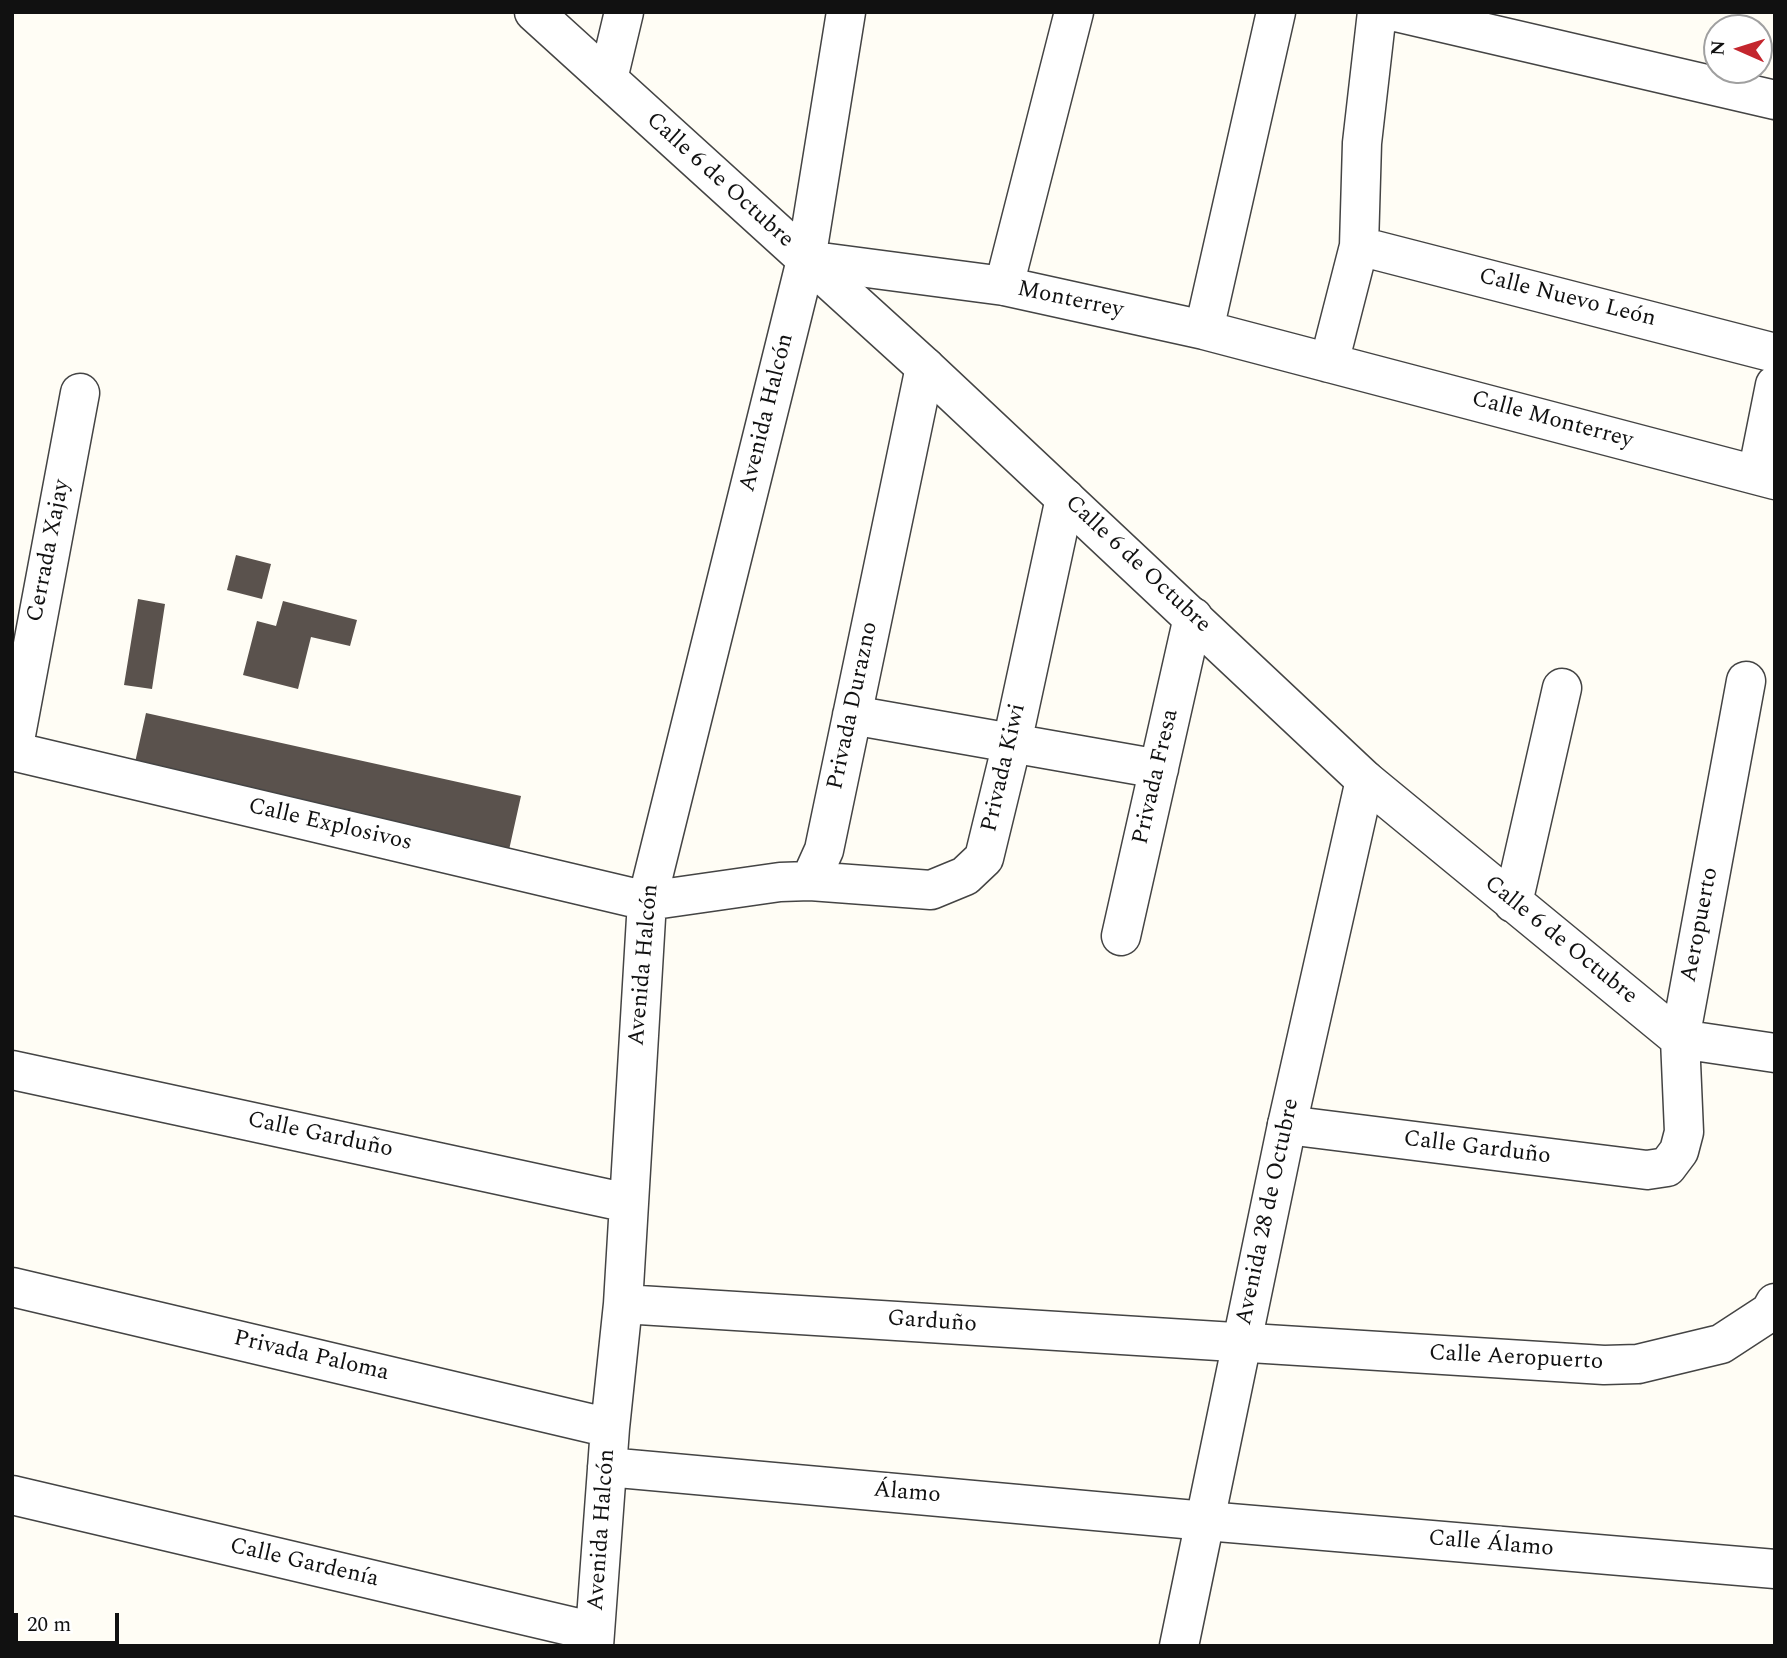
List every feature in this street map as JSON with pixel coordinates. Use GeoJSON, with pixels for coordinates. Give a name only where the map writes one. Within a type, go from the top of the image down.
{"type":"FeatureCollection","features":[{"type":"Feature","properties":{"kind":"street","name":"Calle 6 de Octubre"},"geometry":{"type":"LineString","coordinates":[[534,12],[925,367],[1365,780],[1680,1039]]}},
{"type":"Feature","properties":{"kind":"street"},"geometry":{"type":"LineString","coordinates":[[608,79],[624,12]]}},
{"type":"Feature","properties":{"kind":"street","name":"Avenida Halcón"},"geometry":{"type":"LineString","coordinates":[[595,1639],[610,1428],[623,1304],[647,901],[806,260],[846,12]]}},
{"type":"Feature","properties":{"kind":"street"},"geometry":{"type":"LineString","coordinates":[[1004,286],[1074,12]]}},
{"type":"Feature","properties":{"kind":"street"},"geometry":{"type":"LineString","coordinates":[[1203,330],[1276,12]]}},
{"type":"Feature","properties":{"kind":"street"},"geometry":{"type":"LineString","coordinates":[[1329,363],[1359,246],[1362,143],[1377,12]]}},
{"type":"Feature","properties":{"kind":"street"},"geometry":{"type":"LineString","coordinates":[[1396,12],[1775,100]]}},
{"type":"Feature","properties":{"kind":"street","name":"Calle Nuevo León"},"geometry":{"type":"LineString","coordinates":[[1359,246],[1775,353]]}},
{"type":"Feature","properties":{"kind":"street","name":"Monterrey"},"geometry":{"type":"LineString","coordinates":[[806,260],[1004,286],[1203,330],[1329,363]]}},
{"type":"Feature","properties":{"kind":"street","name":"Calle Monterrey"},"geometry":{"type":"LineString","coordinates":[[1329,363],[1766,477]]}},
{"type":"Feature","properties":{"kind":"street","name":"Privada Durazno"},"geometry":{"type":"LineString","coordinates":[[810,881],[824,850],[925,367]]}},
{"type":"Feature","properties":{"kind":"street"},"geometry":{"type":"LineString","coordinates":[[1766,477],[1775,385]]}},
{"type":"Feature","properties":{"kind":"street","name":"Cerrada Xajay"},"geometry":{"type":"LineString","coordinates":[[12,751],[80,393]]}},
{"type":"Feature","properties":{"kind":"street","name":"Privada Kiwi"},"geometry":{"type":"LineString","coordinates":[[810,881],[931,890],[965,876],[984,858],[1065,498]]}},
{"type":"Feature","properties":{"kind":"street","name":"Privada Fresa"},"geometry":{"type":"LineString","coordinates":[[1121,936],[1193,617]]}},
{"type":"Feature","properties":{"kind":"street","name":"Aeropuerto"},"geometry":{"type":"LineString","coordinates":[[1667,1167],[1679,1151],[1684,1132],[1680,1039],[1746,681]]}},
{"type":"Feature","properties":{"kind":"street"},"geometry":{"type":"LineString","coordinates":[[1513,903],[1562,688]]}},
{"type":"Feature","properties":{"kind":"street"},"geometry":{"type":"LineString","coordinates":[[852,715],[1159,769]]}},
{"type":"Feature","properties":{"kind":"street","name":"Calle Explosivos"},"geometry":{"type":"LineString","coordinates":[[12,751],[647,901]]}},
{"type":"Feature","properties":{"kind":"street","name":"Avenida 28 de Octubre"},"geometry":{"type":"LineString","coordinates":[[1179,1646],[1287,1125],[1365,780]]}},
{"type":"Feature","properties":{"kind":"street"},"geometry":{"type":"LineString","coordinates":[[647,901],[780,882],[810,881]]}},
{"type":"Feature","properties":{"kind":"street"},"geometry":{"type":"LineString","coordinates":[[1680,1039],[1775,1053]]}},
{"type":"Feature","properties":{"kind":"street","name":"Calle Garduño"},"geometry":{"type":"LineString","coordinates":[[12,1070],[628,1203]]}},
{"type":"Feature","properties":{"kind":"street","name":"Calle Garduño"},"geometry":{"type":"LineString","coordinates":[[1287,1125],[1647,1170],[1667,1167]]}},
{"type":"Feature","properties":{"kind":"street","name":"Privada Paloma"},"geometry":{"type":"LineString","coordinates":[[12,1287],[610,1428]]}},
{"type":"Feature","properties":{"kind":"street","name":"Calle Aeropuerto"},"geometry":{"type":"LineString","coordinates":[[1241,1343],[1604,1365],[1638,1364],[1721,1345],[1770,1312],[1775,1303]]}},
{"type":"Feature","properties":{"kind":"street","name":"Garduño"},"geometry":{"type":"LineString","coordinates":[[623,1304],[1241,1343]]}},
{"type":"Feature","properties":{"kind":"street","name":"Álamo"},"geometry":{"type":"LineString","coordinates":[[607,1467],[1206,1521]]}},
{"type":"Feature","properties":{"kind":"street","name":"Calle Gardenía"},"geometry":{"type":"LineString","coordinates":[[12,1495],[595,1639]]}},
{"type":"Feature","properties":{"kind":"street","name":"Calle Álamo"},"geometry":{"type":"LineString","coordinates":[[1206,1521],[1775,1569]]}},
{"type":"Feature","properties":{"kind":"building"},"geometry":{"type":"Polygon","coordinates":[[[236,555],[271,564],[262,599],[227,590],[236,555]]]}},
{"type":"Feature","properties":{"kind":"building"},"geometry":{"type":"Polygon","coordinates":[[[138,599],[165,604],[152,689],[124,685],[138,599]]]}},
{"type":"Feature","properties":{"kind":"building"},"geometry":{"type":"Polygon","coordinates":[[[283,601],[357,620],[350,646],[311,637],[298,689],[243,675],[257,621],[276,626],[283,601]]]}},
{"type":"Feature","properties":{"kind":"building"},"geometry":{"type":"Polygon","coordinates":[[[146,713],[521,796],[509,850],[134,767],[146,713]]]}}]}
